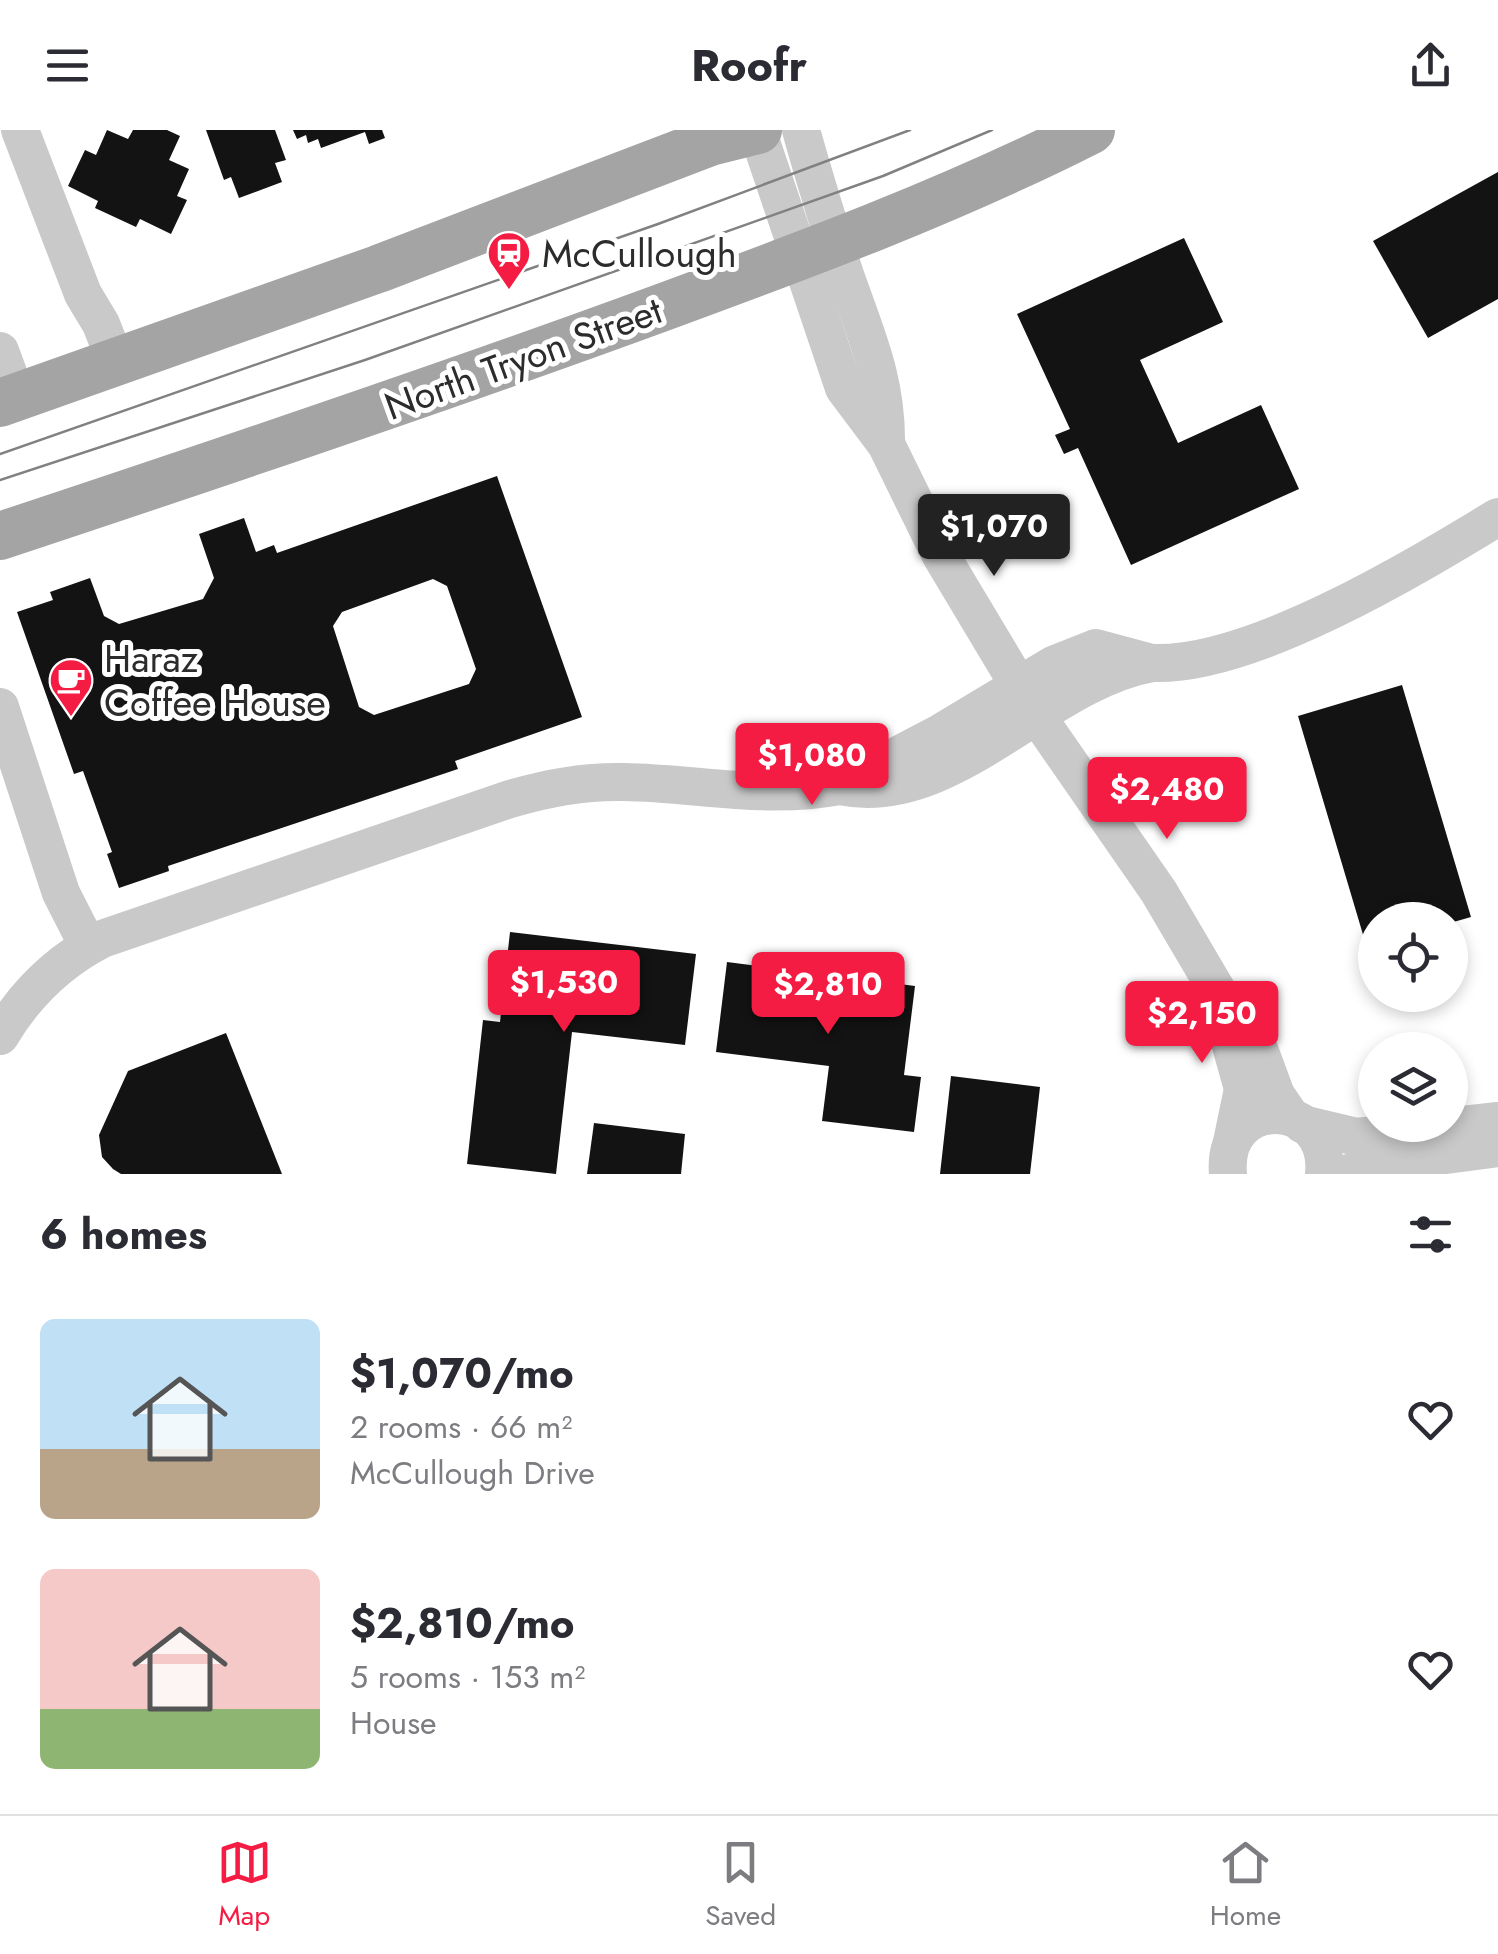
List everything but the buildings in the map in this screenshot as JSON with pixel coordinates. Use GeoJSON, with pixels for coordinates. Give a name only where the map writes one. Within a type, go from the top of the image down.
{"type":"FeatureCollection","features":[{"type":"Feature","properties":{"kind":"main road"},"geometry":{"type":"LineString","coordinates":[[9,400],[378,270],[710,142],[757,130]]}},
{"type":"Feature","properties":{"kind":"main road","name":"North Tryon Street"},"geometry":{"type":"LineString","coordinates":[[0,536],[434,392],[818,250],[897,220],[1091,130]]}},
{"type":"Feature","properties":{"kind":"street"},"geometry":{"type":"LineString","coordinates":[[20,130],[83,294],[101,324],[116,362]]}},
{"type":"Feature","properties":{"kind":"street"},"geometry":{"type":"LineString","coordinates":[[757,130],[781,196],[818,250],[878,362],[886,412],[886,444],[940,554],[1027,700],[1160,892],[1229,1011],[1255,1038],[1276,1095],[1319,1142],[1324,1174]]}},
{"type":"Feature","properties":{"kind":"street"},"geometry":{"type":"LineString","coordinates":[[801,130],[818,184],[818,250]]}},
{"type":"Feature","properties":{"kind":"street"},"geometry":{"type":"LineString","coordinates":[[0,351],[9,400]]}},
{"type":"Feature","properties":{"kind":"street"},"geometry":{"type":"LineString","coordinates":[[0,1036],[13,990],[122,931],[538,790],[620,782],[784,793],[839,786],[940,733],[1027,700],[1152,663],[1210,656],[1309,619],[1387,583],[1498,517]]}},
{"type":"Feature","properties":{"kind":"street"},"geometry":{"type":"LineString","coordinates":[[0,707],[16,808],[88,946]]}},
{"type":"Feature","properties":{"kind":"street"},"geometry":{"type":"LineString","coordinates":[[1229,1011],[1226,1031],[1243,1089],[1230,1158]]}},
{"type":"Feature","properties":{"kind":"street"},"geometry":{"type":"LineString","coordinates":[[1230,1158],[1246,1126],[1264,1115],[1296,1120],[1338,1136],[1358,1137],[1498,1121]]}},
{"type":"Feature","properties":{"kind":"street"},"geometry":{"type":"LineString","coordinates":[[1346,1174],[1378,1164],[1498,1148]]}},
{"type":"Feature","properties":{"kind":"tram line"},"geometry":{"type":"LineString","coordinates":[[0,454],[658,224],[910,130]]}},
{"type":"Feature","properties":{"kind":"tram line"},"geometry":{"type":"LineString","coordinates":[[0,480],[365,360],[883,176],[992,130]]}},
{"type":"Feature","properties":{"kind":"place","name":"McCullough"},"geometry":{"type":"Point","coordinates":[509,291]}},
{"type":"Feature","properties":{"kind":"place","name":"Haraz Coffee House"},"geometry":{"type":"Point","coordinates":[71,718]}}]}
